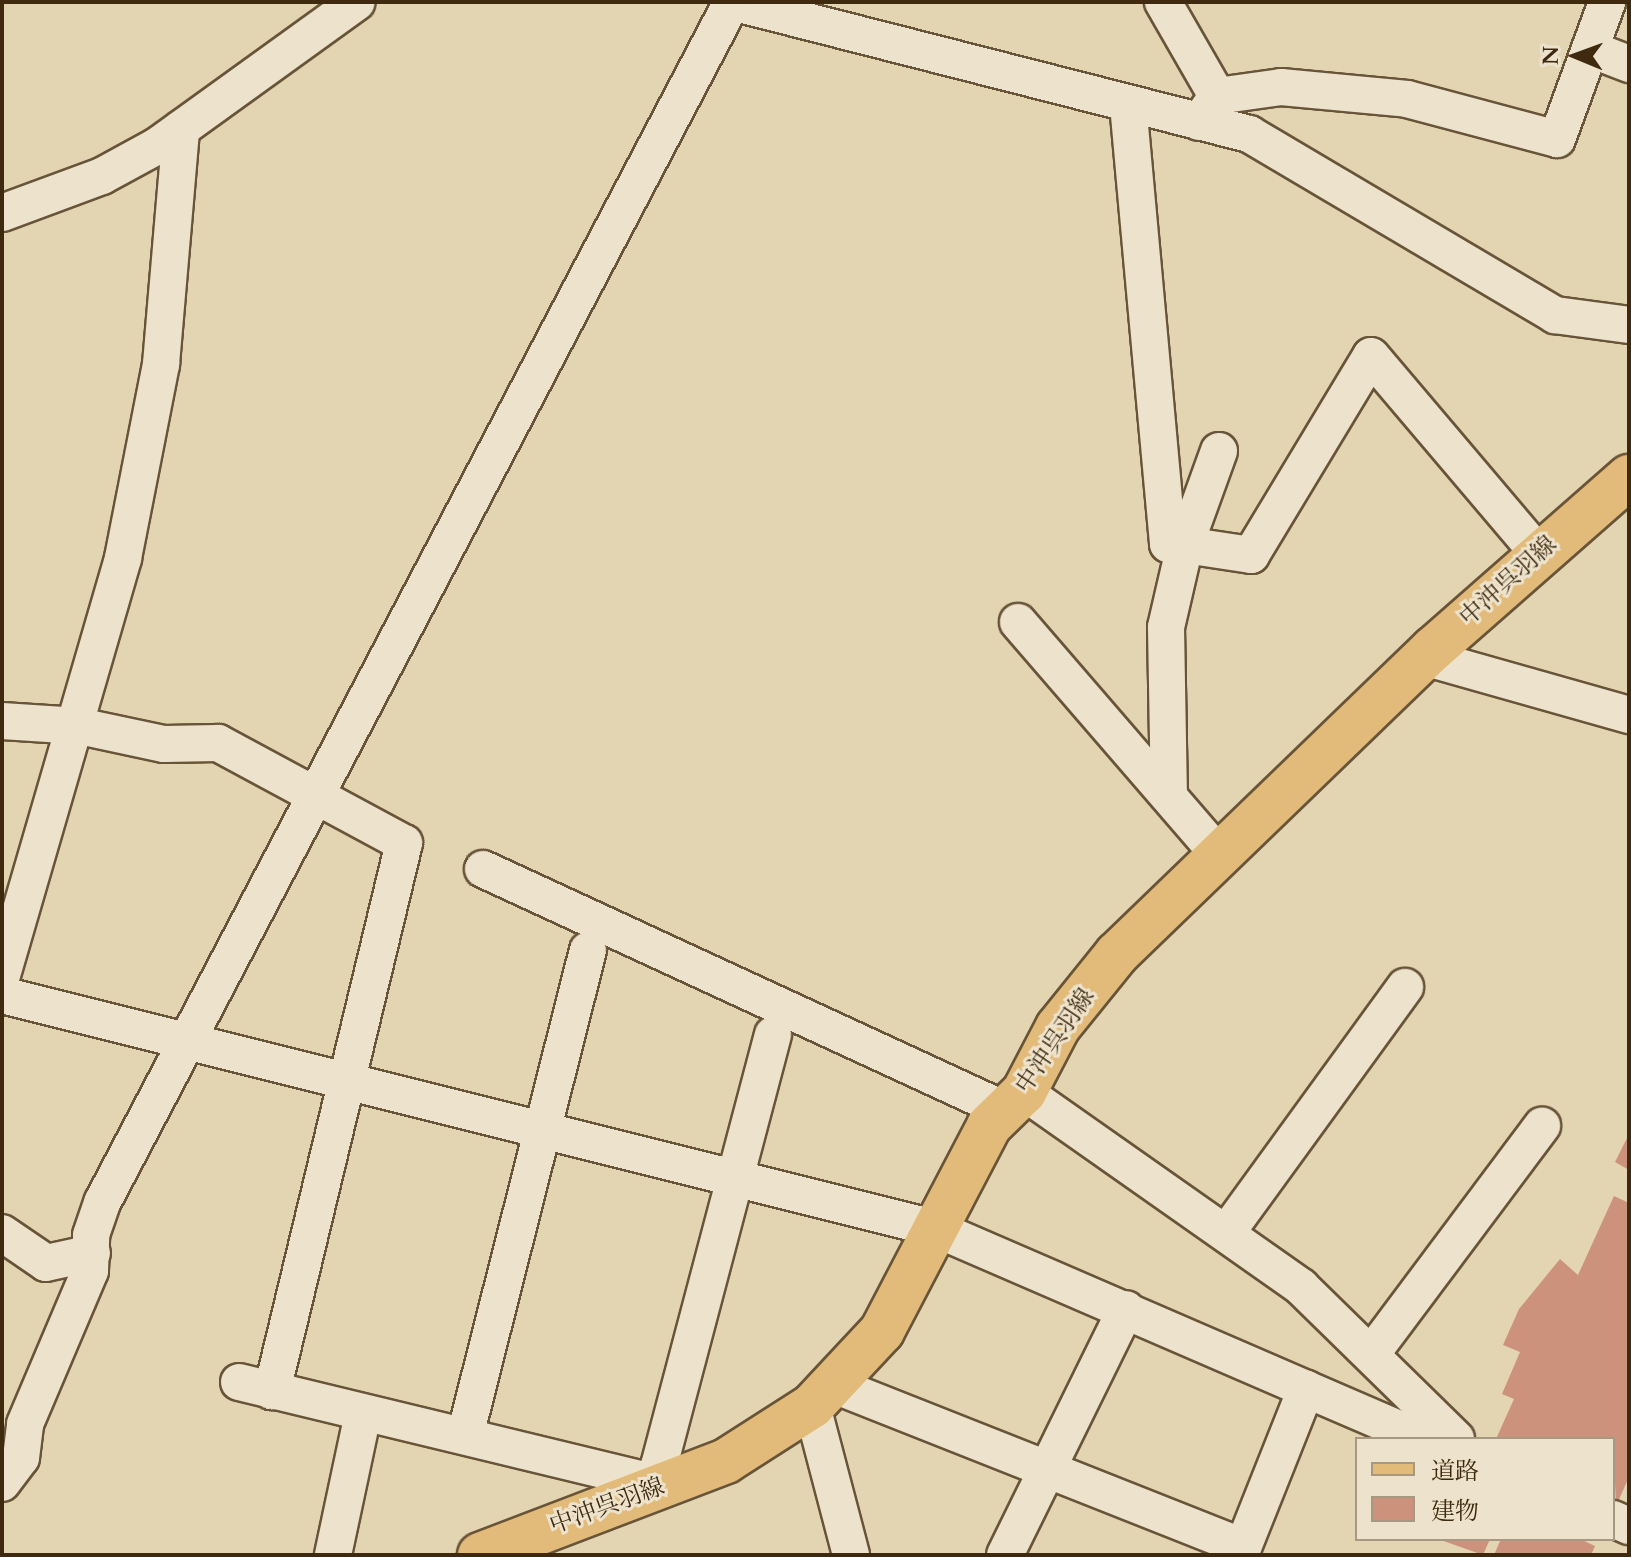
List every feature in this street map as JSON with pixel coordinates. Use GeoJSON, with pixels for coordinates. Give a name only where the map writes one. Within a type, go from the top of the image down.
{"type":"FeatureCollection","features":[{"type":"Feature","properties":{"kind":"main road","name":"中沖呉羽線"},"geometry":{"type":"LineString","coordinates":[[480,1555],[726,1461],[823,1396],[882,1331],[989,1126],[1014,1101],[1058,1027],[1117,954],[1424,657],[1629,477]]}},
{"type":"Feature","properties":{"kind":"street"},"geometry":{"type":"LineString","coordinates":[[2,213],[102,176],[181,129],[357,2]]}},
{"type":"Feature","properties":{"kind":"street"},"geometry":{"type":"LineString","coordinates":[[2,1483],[21,1458],[25,1424],[91,1262],[103,1201],[184,1041],[732,2],[1128,104],[1208,109],[1281,87],[1348,91],[1470,112],[1557,139],[1607,2]]}},
{"type":"Feature","properties":{"kind":"street"},"geometry":{"type":"LineString","coordinates":[[1163,2],[1208,109],[1555,315],[1629,325]]}},
{"type":"Feature","properties":{"kind":"street"},"geometry":{"type":"LineString","coordinates":[[1590,49],[1629,64]]}},
{"type":"Feature","properties":{"kind":"street"},"geometry":{"type":"LineString","coordinates":[[1128,104],[1161,422],[1168,544],[1251,555],[1371,356],[1539,554]]}},
{"type":"Feature","properties":{"kind":"street"},"geometry":{"type":"LineString","coordinates":[[2,975],[79,726],[123,558],[161,364],[181,129]]}},
{"type":"Feature","properties":{"kind":"street"},"geometry":{"type":"LineString","coordinates":[[1169,791],[1166,627],[1185,545],[1219,451]]}},
{"type":"Feature","properties":{"kind":"street"},"geometry":{"type":"LineString","coordinates":[[1018,622],[1169,791],[1218,854]]}},
{"type":"Feature","properties":{"kind":"street"},"geometry":{"type":"LineString","coordinates":[[1424,657],[1629,715]]}},
{"type":"Feature","properties":{"kind":"street"},"geometry":{"type":"LineString","coordinates":[[2,721],[79,726],[164,744],[218,743],[314,794],[405,849],[348,1081],[255,1386],[665,1485]]}},
{"type":"Feature","properties":{"kind":"street"},"geometry":{"type":"LineString","coordinates":[[483,869],[1014,1101],[1227,1232],[1301,1287],[1372,1353],[1454,1437]]}},
{"type":"Feature","properties":{"kind":"street"},"geometry":{"type":"LineString","coordinates":[[465,1436],[588,950]]}},
{"type":"Feature","properties":{"kind":"street"},"geometry":{"type":"LineString","coordinates":[[1227,1232],[1405,987]]}},
{"type":"Feature","properties":{"kind":"street"},"geometry":{"type":"LineString","coordinates":[[2,995],[934,1228],[1417,1437]]}},
{"type":"Feature","properties":{"kind":"street"},"geometry":{"type":"LineString","coordinates":[[665,1485],[659,1466],[773,1035]]}},
{"type":"Feature","properties":{"kind":"street"},"geometry":{"type":"LineString","coordinates":[[1372,1353],[1542,1126]]}},
{"type":"Feature","properties":{"kind":"street"},"geometry":{"type":"LineString","coordinates":[[2,1233],[46,1263],[91,1262]]}},
{"type":"Feature","properties":{"kind":"street"},"geometry":{"type":"LineString","coordinates":[[1005,1555],[1126,1309]]}},
{"type":"Feature","properties":{"kind":"street"},"geometry":{"type":"LineString","coordinates":[[851,1555],[823,1396],[1048,1468],[1242,1551],[1306,1389]]}},
{"type":"Feature","properties":{"kind":"street"},"geometry":{"type":"LineString","coordinates":[[333,1555],[363,1414]]}},
{"type":"Feature","properties":{"kind":"building"},"geometry":{"type":"Polygon","coordinates":[[[1629,1134],[1629,1170],[1615,1162],[1629,1134]]]}},
{"type":"Feature","properties":{"kind":"building"},"geometry":{"type":"Polygon","coordinates":[[[1614,1196],[1629,1203],[1629,1477],[1616,1506],[1615,1437],[1497,1437],[1514,1399],[1502,1394],[1520,1352],[1503,1345],[1519,1309],[1560,1259],[1578,1275],[1614,1196]]]}},
{"type":"Feature","properties":{"kind":"building"},"geometry":{"type":"Polygon","coordinates":[[[1444,1541],[1489,1541],[1483,1555],[1444,1541]]]}},
{"type":"Feature","properties":{"kind":"building"},"geometry":{"type":"Polygon","coordinates":[[[1500,1541],[1584,1541],[1595,1546],[1591,1555],[1494,1555],[1500,1541]]]}}]}
